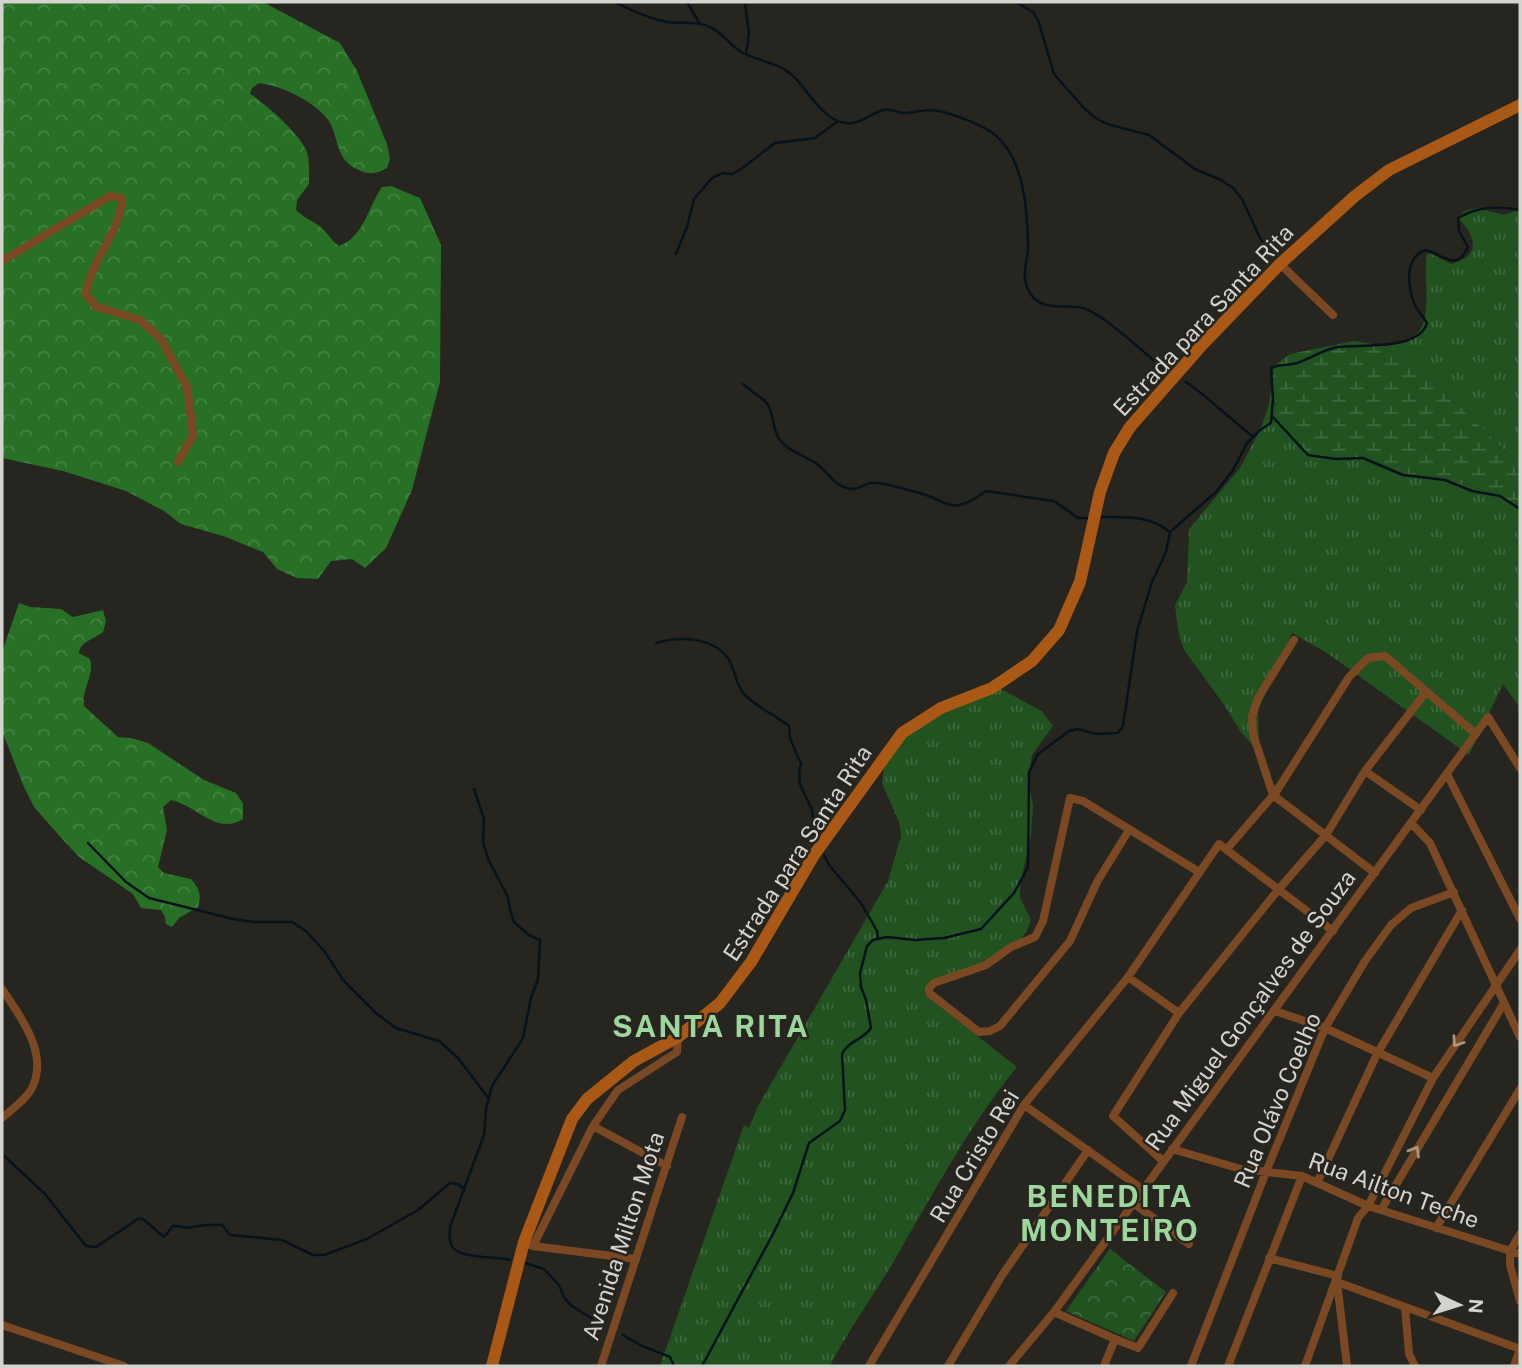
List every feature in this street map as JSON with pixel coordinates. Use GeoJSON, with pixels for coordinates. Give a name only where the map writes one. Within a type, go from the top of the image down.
{"type":"FeatureCollection","features":[{"type":"Feature","properties":{"kind":"main road","name":"Estrada para Santa Rita"},"geometry":{"type":"LineString","coordinates":[[492,1366],[528,1244],[572,1119],[587,1100],[634,1061],[678,1037],[720,1003],[751,962],[814,855],[902,733],[941,708],[992,688],[1032,661],[1059,630],[1080,582],[1100,492],[1114,453],[1130,427],[1280,264],[1354,196],[1389,170],[1520,105]]}},
{"type":"Feature","properties":{"kind":"street"},"geometry":{"type":"LineString","coordinates":[[2,261],[110,196],[122,198],[122,212],[88,281],[86,295],[97,307],[140,320],[161,339],[187,387],[193,435],[178,462]]}},
{"type":"Feature","properties":{"kind":"street"},"geometry":{"type":"LineString","coordinates":[[1280,264],[1333,315]]}},
{"type":"Feature","properties":{"kind":"street"},"geometry":{"type":"LineString","coordinates":[[1294,640],[1258,698],[1252,716],[1253,734],[1273,795],[1375,873]]}},
{"type":"Feature","properties":{"kind":"street","name":"Rua Cristo Rei"},"geometry":{"type":"LineString","coordinates":[[869,1366],[1024,1105],[1128,977],[1199,872],[1273,795],[1349,677],[1368,658],[1385,656],[1476,734]]}},
{"type":"Feature","properties":{"kind":"street"},"geometry":{"type":"LineString","coordinates":[[1163,1161],[1113,1116],[1179,1013],[1326,835],[1365,771],[1426,692]]}},
{"type":"Feature","properties":{"kind":"street","name":"Rua Miguel Gonçalves de Souza"},"geometry":{"type":"LineString","coordinates":[[1009,1366],[1054,1312],[1488,717],[1520,768]]}},
{"type":"Feature","properties":{"kind":"street"},"geometry":{"type":"LineString","coordinates":[[1365,771],[1421,810]]}},
{"type":"Feature","properties":{"kind":"street"},"geometry":{"type":"LineString","coordinates":[[1447,774],[1520,919]]}},
{"type":"Feature","properties":{"kind":"street"},"geometry":{"type":"LineString","coordinates":[[1129,830],[1097,882],[1070,941],[1000,1026],[979,1032],[929,993],[929,988],[934,984],[986,965],[1012,947],[1035,937],[1043,921],[1069,798],[1083,801],[1199,872]]}},
{"type":"Feature","properties":{"kind":"street"},"geometry":{"type":"LineString","coordinates":[[1411,823],[1430,844],[1454,891],[1520,1037]]}},
{"type":"Feature","properties":{"kind":"street"},"geometry":{"type":"LineString","coordinates":[[1223,846],[1333,931]]}},
{"type":"Feature","properties":{"kind":"street","name":"Rua Olávo Coelho"},"geometry":{"type":"LineString","coordinates":[[1191,1366],[1266,1171],[1325,1028],[1365,961],[1391,925],[1410,908],[1454,891]]}},
{"type":"Feature","properties":{"kind":"street"},"geometry":{"type":"LineString","coordinates":[[1317,1183],[1377,1054],[1462,910]]}},
{"type":"Feature","properties":{"kind":"street"},"geometry":{"type":"LineString","coordinates":[[1305,1366],[1358,1218],[1368,1206],[1433,1079],[1520,950]]}},
{"type":"Feature","properties":{"kind":"street"},"geometry":{"type":"LineString","coordinates":[[1128,977],[1179,1013]]}},
{"type":"Feature","properties":{"kind":"street"},"geometry":{"type":"LineString","coordinates":[[2,989],[29,1032],[38,1059],[33,1087],[2,1118]]}},
{"type":"Feature","properties":{"kind":"street"},"geometry":{"type":"LineString","coordinates":[[1381,1210],[1504,1003]]}},
{"type":"Feature","properties":{"kind":"street"},"geometry":{"type":"LineString","coordinates":[[1275,1012],[1325,1028],[1433,1079]]}},
{"type":"Feature","properties":{"kind":"street"},"geometry":{"type":"LineString","coordinates":[[636,1259],[528,1244],[593,1126],[618,1090],[677,1052],[678,1037]]}},
{"type":"Feature","properties":{"kind":"street"},"geometry":{"type":"LineString","coordinates":[[1436,1228],[1520,1089]]}},
{"type":"Feature","properties":{"kind":"street"},"geometry":{"type":"LineString","coordinates":[[1024,1105],[1142,1189]]}},
{"type":"Feature","properties":{"kind":"street","name":"Avenida Milton Mota"},"geometry":{"type":"LineString","coordinates":[[601,1366],[682,1117]]}},
{"type":"Feature","properties":{"kind":"street"},"geometry":{"type":"LineString","coordinates":[[593,1126],[667,1166]]}},
{"type":"Feature","properties":{"kind":"street","name":"Rua Ailton Teche"},"geometry":{"type":"LineString","coordinates":[[1172,1149],[1241,1168],[1302,1176],[1368,1206],[1520,1254]]}},
{"type":"Feature","properties":{"kind":"street"},"geometry":{"type":"LineString","coordinates":[[948,1366],[1001,1277],[1088,1150]]}},
{"type":"Feature","properties":{"kind":"street"},"geometry":{"type":"LineString","coordinates":[[1228,1366],[1302,1176]]}},
{"type":"Feature","properties":{"kind":"street"},"geometry":{"type":"LineString","coordinates":[[1133,1203],[1189,1244]]}},
{"type":"Feature","properties":{"kind":"street"},"geometry":{"type":"LineString","coordinates":[[1520,1234],[1510,1251],[1510,1265],[1520,1301]]}},
{"type":"Feature","properties":{"kind":"street"},"geometry":{"type":"LineString","coordinates":[[1269,1258],[1337,1279],[1520,1349],[1514,1366]]}},
{"type":"Feature","properties":{"kind":"street"},"geometry":{"type":"LineString","coordinates":[[1337,1279],[1347,1366]]}},
{"type":"Feature","properties":{"kind":"street"},"geometry":{"type":"LineString","coordinates":[[1054,1312],[1138,1349],[1173,1293]]}},
{"type":"Feature","properties":{"kind":"street"},"geometry":{"type":"LineString","coordinates":[[1405,1307],[1409,1354],[1415,1366]]}},
{"type":"Feature","properties":{"kind":"street"},"geometry":{"type":"LineString","coordinates":[[2,1325],[124,1366]]}},
{"type":"Feature","properties":{"kind":"street"},"geometry":{"type":"LineString","coordinates":[[1104,1366],[1115,1339]]}},
{"type":"Feature","properties":{"kind":"green space"},"geometry":{"type":"Polygon","coordinates":[[[2,2],[263,2],[340,43],[357,71],[387,144],[390,159],[387,168],[371,173],[351,166],[340,152],[329,121],[317,108],[302,98],[259,83],[252,88],[250,94],[281,119],[302,143],[308,158],[309,184],[297,200],[296,210],[322,228],[339,246],[360,229],[382,187],[391,186],[420,198],[441,245],[440,382],[412,490],[386,548],[365,568],[352,559],[331,561],[318,579],[297,578],[277,569],[263,552],[223,536],[181,524],[164,511],[126,491],[63,471],[2,458],[2,2]]]}},
{"type":"Feature","properties":{"kind":"green space"},"geometry":{"type":"Polygon","coordinates":[[[1478,208],[1504,215],[1520,209],[1520,465],[1433,381],[1385,346],[1404,342],[1416,335],[1425,315],[1427,254],[1451,264],[1467,256],[1473,246],[1472,239],[1459,219],[1464,212],[1478,208]]]}},
{"type":"Feature","properties":{"kind":"green space"},"geometry":{"type":"Polygon","coordinates":[[[1354,341],[1385,346],[1433,381],[1520,465],[1520,508],[1493,493],[1441,477],[1401,473],[1361,461],[1314,457],[1305,451],[1282,423],[1271,390],[1274,366],[1290,354],[1354,341]]]}},
{"type":"Feature","properties":{"kind":"green space"},"geometry":{"type":"Polygon","coordinates":[[[1271,390],[1274,403],[1314,457],[1361,461],[1401,473],[1441,477],[1493,493],[1520,508],[1520,708],[1503,684],[1469,755],[1327,653],[1292,633],[1258,711],[1259,746],[1254,747],[1184,650],[1175,605],[1187,582],[1189,529],[1240,468],[1260,430],[1271,390]]]}},
{"type":"Feature","properties":{"kind":"green space"},"geometry":{"type":"Polygon","coordinates":[[[19,603],[30,607],[61,609],[73,617],[103,610],[106,621],[103,632],[85,643],[79,653],[90,659],[91,665],[84,706],[118,737],[148,743],[204,780],[236,793],[243,803],[243,819],[224,824],[171,800],[163,807],[167,830],[158,867],[164,873],[191,879],[200,895],[198,907],[179,918],[172,927],[166,924],[161,910],[141,908],[133,894],[79,857],[34,807],[24,787],[2,731],[2,652],[19,603]]]}},
{"type":"Feature","properties":{"kind":"green space"},"geometry":{"type":"Polygon","coordinates":[[[993,685],[1042,711],[1053,726],[1032,755],[1028,779],[1033,805],[1031,836],[1020,885],[1020,898],[1031,920],[1016,944],[1003,954],[972,969],[927,985],[924,994],[1017,1067],[966,1139],[830,1366],[660,1366],[744,1125],[749,1128],[757,1108],[888,881],[901,836],[899,822],[882,783],[884,766],[913,728],[993,685]]]}},
{"type":"Feature","properties":{"kind":"green space"},"geometry":{"type":"Polygon","coordinates":[[[1110,1249],[1166,1292],[1134,1341],[1066,1311],[1110,1249]]]}},
{"type":"Feature","properties":{"kind":"waterway"},"geometry":{"type":"LineString","coordinates":[[614,2],[657,20],[710,27],[743,53],[782,68],[798,81],[827,115],[836,120],[856,122],[884,110],[904,113],[931,110],[955,115],[994,134],[1012,156],[1022,184],[1028,242],[1025,280],[1030,293],[1040,303],[1083,308],[1092,312],[1167,371]]}},
{"type":"Feature","properties":{"kind":"waterway"},"geometry":{"type":"LineString","coordinates":[[687,2],[700,24]]}},
{"type":"Feature","properties":{"kind":"waterway"},"geometry":{"type":"LineString","coordinates":[[745,2],[749,34],[746,54]]}},
{"type":"Feature","properties":{"kind":"waterway"},"geometry":{"type":"LineString","coordinates":[[1016,2],[1033,12],[1038,20],[1054,74],[1084,108],[1107,124],[1149,135],[1195,169],[1233,188],[1242,199],[1268,249]]}},
{"type":"Feature","properties":{"kind":"waterway"},"geometry":{"type":"LineString","coordinates":[[676,254],[694,199],[712,178],[723,173],[732,174],[775,143],[815,138],[838,121]]}},
{"type":"Feature","properties":{"kind":"waterway"},"geometry":{"type":"LineString","coordinates":[[702,1366],[793,1193],[809,1143],[840,1121],[845,1110],[842,1054],[871,1028],[860,973],[867,946],[873,940],[887,937],[915,940],[944,938],[981,929],[1014,893],[1028,867],[1029,772],[1038,754],[1069,731],[1077,729],[1096,734],[1118,733],[1123,726],[1137,631],[1152,582],[1166,552],[1170,532],[1216,492],[1233,470],[1247,443],[1271,423],[1271,368],[1297,363],[1333,348],[1388,344],[1413,338],[1422,332],[1427,323],[1415,306],[1410,289],[1409,273],[1418,254],[1425,250],[1449,260],[1459,259],[1468,247],[1459,231],[1458,218],[1488,208],[1520,210]]}},
{"type":"Feature","properties":{"kind":"waterway"},"geometry":{"type":"LineString","coordinates":[[1186,382],[1253,437]]}},
{"type":"Feature","properties":{"kind":"waterway"},"geometry":{"type":"LineString","coordinates":[[743,384],[768,405],[783,444],[816,463],[844,487],[853,489],[870,483],[885,484],[956,505],[964,504],[986,491],[1054,501],[1078,518],[1090,518]]}},
{"type":"Feature","properties":{"kind":"waterway"},"geometry":{"type":"LineString","coordinates":[[1272,416],[1308,455],[1336,459],[1363,458],[1403,475],[1445,480],[1472,491],[1500,496],[1520,509]]}},
{"type":"Feature","properties":{"kind":"waterway"},"geometry":{"type":"LineString","coordinates":[[1100,517],[1146,520],[1170,532]]}},
{"type":"Feature","properties":{"kind":"waterway"},"geometry":{"type":"LineString","coordinates":[[656,643],[684,639],[713,645],[730,661],[745,695],[789,726],[790,738],[801,764],[800,784],[812,810],[816,839]]}},
{"type":"Feature","properties":{"kind":"waterway"},"geometry":{"type":"LineString","coordinates":[[474,789],[484,819],[483,843],[489,861],[508,897],[514,922],[529,935],[540,940],[538,979],[531,998],[523,1038],[492,1086],[486,1109],[484,1135],[450,1227],[450,1238],[452,1247],[459,1252],[510,1260]]}},
{"type":"Feature","properties":{"kind":"waterway"},"geometry":{"type":"LineString","coordinates":[[88,843],[126,882],[149,898],[233,919],[292,922],[306,931],[325,952],[343,980],[377,1014],[396,1028],[439,1041],[458,1058],[489,1099]]}},
{"type":"Feature","properties":{"kind":"waterway"},"geometry":{"type":"LineString","coordinates":[[824,855],[829,865],[861,903],[877,931],[878,939]]}},
{"type":"Feature","properties":{"kind":"waterway"},"geometry":{"type":"LineString","coordinates":[[2,1154],[45,1194],[86,1246],[96,1247],[138,1219],[143,1219],[164,1237],[173,1226],[187,1228],[222,1225],[230,1235],[282,1240],[313,1255],[324,1255],[367,1239],[418,1210],[450,1183],[458,1184],[464,1189]]}},
{"type":"Feature","properties":{"kind":"waterway"},"geometry":{"type":"LineString","coordinates":[[525,1263],[544,1269],[559,1285],[565,1299],[572,1306],[602,1325]]}},
{"type":"Feature","properties":{"kind":"waterway"},"geometry":{"type":"LineString","coordinates":[[623,1335],[670,1357],[674,1366]]}},
{"type":"Feature","properties":{"kind":"district","name":"SANTA RITA"},"geometry":{"type":"Point","coordinates":[711,1026]}},
{"type":"Feature","properties":{"kind":"district","name":"BENEDITA MONTEIRO"},"geometry":{"type":"Point","coordinates":[1110,1213]}}]}
